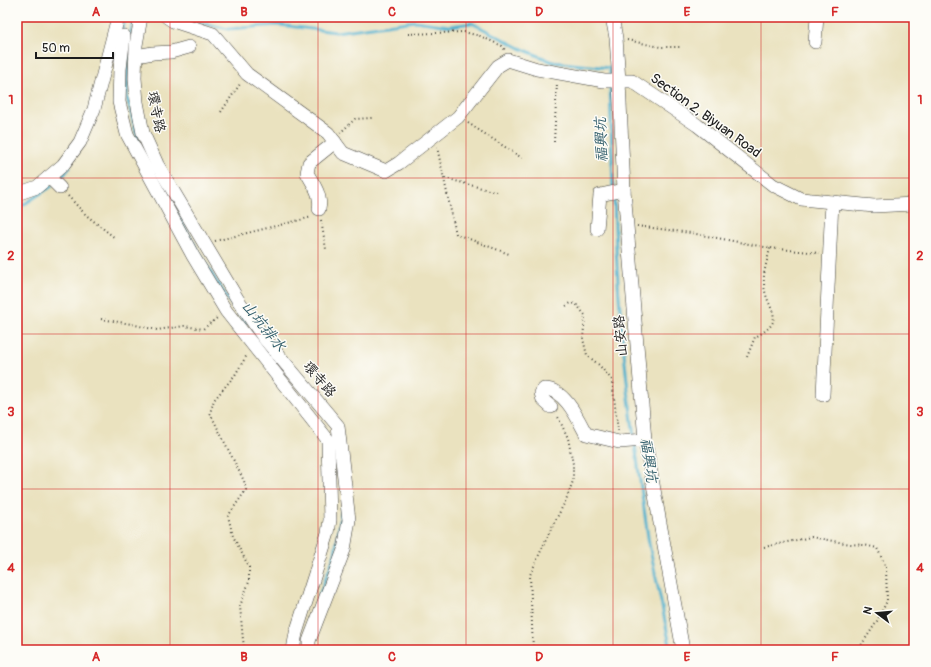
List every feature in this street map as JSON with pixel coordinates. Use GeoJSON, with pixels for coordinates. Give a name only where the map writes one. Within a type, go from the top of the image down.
{"type":"FeatureCollection","features":[{"type":"Feature","properties":{"kind":"street","name":"環寺路"},"geometry":{"type":"LineString","coordinates":[[140,17],[136,51],[135,78],[143,133],[198,252],[231,305]]}},
{"type":"Feature","properties":{"kind":"street"},"geometry":{"type":"LineString","coordinates":[[167,17],[173,21],[213,34],[247,74],[328,134],[342,153],[386,172],[458,117],[498,66],[508,60]]}},
{"type":"Feature","properties":{"kind":"street","name":"山安路"},"geometry":{"type":"LineString","coordinates":[[612,17],[616,38],[624,190],[645,440],[683,650]]}},
{"type":"Feature","properties":{"kind":"street"},"geometry":{"type":"LineString","coordinates":[[815,42],[817,17]]}},
{"type":"Feature","properties":{"kind":"street","name":"環寺路"},"geometry":{"type":"LineString","coordinates":[[120,27],[119,102],[127,134],[231,305],[259,341],[328,440],[341,520],[344,550],[309,641],[309,650]]}},
{"type":"Feature","properties":{"kind":"street"},"geometry":{"type":"LineString","coordinates":[[120,27],[136,51],[153,53],[171,52],[189,47]]}},
{"type":"Feature","properties":{"kind":"street"},"geometry":{"type":"LineString","coordinates":[[17,194],[37,187],[63,165],[80,142],[94,109],[120,27]]}},
{"type":"Feature","properties":{"kind":"street","name":"Section 2, Biyuan Road"},"geometry":{"type":"LineString","coordinates":[[508,60],[537,69],[604,81],[632,81],[697,125],[773,185],[801,199],[874,206],[914,204]]}},
{"type":"Feature","properties":{"kind":"street"},"geometry":{"type":"LineString","coordinates":[[319,209],[320,204],[318,191],[307,173],[309,163],[335,142]]}},
{"type":"Feature","properties":{"kind":"street"},"geometry":{"type":"LineString","coordinates":[[49,177],[60,188]]}},
{"type":"Feature","properties":{"kind":"street"},"geometry":{"type":"LineString","coordinates":[[597,229],[600,195],[624,190]]}},
{"type":"Feature","properties":{"kind":"street"},"geometry":{"type":"LineString","coordinates":[[823,395],[832,202]]}},
{"type":"Feature","properties":{"kind":"street","name":"環寺路"},"geometry":{"type":"LineString","coordinates":[[259,341],[338,426],[341,520],[328,533],[296,633],[293,650]]}},
{"type":"Feature","properties":{"kind":"street"},"geometry":{"type":"LineString","coordinates":[[551,407],[543,400],[541,393],[544,389],[549,388],[560,395],[571,406],[586,434],[619,442],[645,440]]}},
{"type":"Feature","properties":{"kind":"path"},"geometry":{"type":"LineString","coordinates":[[408,34],[464,32],[480,36],[502,46],[506,51],[508,60]]}},
{"type":"Feature","properties":{"kind":"path"},"geometry":{"type":"LineString","coordinates":[[616,38],[660,47],[680,47]]}},
{"type":"Feature","properties":{"kind":"path"},"geometry":{"type":"LineString","coordinates":[[554,142],[557,72]]}},
{"type":"Feature","properties":{"kind":"path"},"geometry":{"type":"LineString","coordinates":[[221,112],[247,74]]}},
{"type":"Feature","properties":{"kind":"path"},"geometry":{"type":"LineString","coordinates":[[458,117],[522,158]]}},
{"type":"Feature","properties":{"kind":"path"},"geometry":{"type":"LineString","coordinates":[[335,142],[338,135],[355,119],[372,118]]}},
{"type":"Feature","properties":{"kind":"path"},"geometry":{"type":"LineString","coordinates":[[436,135],[456,234],[509,254]]}},
{"type":"Feature","properties":{"kind":"path"},"geometry":{"type":"LineString","coordinates":[[445,178],[496,192]]}},
{"type":"Feature","properties":{"kind":"path"},"geometry":{"type":"LineString","coordinates":[[60,188],[86,215],[115,238]]}},
{"type":"Feature","properties":{"kind":"path"},"geometry":{"type":"LineString","coordinates":[[198,252],[213,242],[314,217],[319,209]]}},
{"type":"Feature","properties":{"kind":"path"},"geometry":{"type":"LineString","coordinates":[[319,209],[326,249]]}},
{"type":"Feature","properties":{"kind":"path"},"geometry":{"type":"LineString","coordinates":[[627,225],[691,233],[770,248],[830,254]]}},
{"type":"Feature","properties":{"kind":"path"},"geometry":{"type":"LineString","coordinates":[[747,357],[755,337],[764,332],[773,324],[775,316],[767,300],[764,282],[770,248]]}},
{"type":"Feature","properties":{"kind":"path"},"geometry":{"type":"LineString","coordinates":[[566,306],[571,303],[576,304],[585,315],[583,339],[587,355],[600,365],[612,380],[619,442]]}},
{"type":"Feature","properties":{"kind":"path"},"geometry":{"type":"LineString","coordinates":[[101,319],[157,330],[184,326],[203,329],[231,305]]}},
{"type":"Feature","properties":{"kind":"path"},"geometry":{"type":"LineString","coordinates":[[245,650],[240,606],[249,582],[249,567],[233,536],[228,516],[246,490],[244,481],[210,413],[214,400],[235,375],[259,341]]}},
{"type":"Feature","properties":{"kind":"path"},"geometry":{"type":"LineString","coordinates":[[532,650],[530,575],[566,500],[573,481],[573,464],[568,438],[557,415],[551,407]]}},
{"type":"Feature","properties":{"kind":"path"},"geometry":{"type":"LineString","coordinates":[[764,547],[811,537],[876,548],[886,567],[887,601],[876,623],[859,650]]}},
{"type":"Feature","properties":{"kind":"waterway"},"geometry":{"type":"LineString","coordinates":[[121,34],[126,17]]}},
{"type":"Feature","properties":{"kind":"waterway","name":"山坑排水"},"geometry":{"type":"LineString","coordinates":[[134,17],[128,62],[127,97],[139,143]]}},
{"type":"Feature","properties":{"kind":"waterway","name":"福興坑"},"geometry":{"type":"LineString","coordinates":[[194,21],[228,29],[279,25],[336,32],[415,21],[450,26],[472,23],[520,48],[553,62],[610,68],[610,79]]}},
{"type":"Feature","properties":{"kind":"waterway","name":"福興坑"},"geometry":{"type":"LineString","coordinates":[[610,84],[613,189]]}},
{"type":"Feature","properties":{"kind":"waterway"},"geometry":{"type":"LineString","coordinates":[[59,181],[70,167]]}},
{"type":"Feature","properties":{"kind":"waterway","name":"山坑排水"},"geometry":{"type":"LineString","coordinates":[[162,185],[222,291],[246,323]]}},
{"type":"Feature","properties":{"kind":"waterway"},"geometry":{"type":"LineString","coordinates":[[17,209],[52,186]]}},
{"type":"Feature","properties":{"kind":"waterway","name":"福興坑"},"geometry":{"type":"LineString","coordinates":[[614,196],[616,257],[634,437]]}},
{"type":"Feature","properties":{"kind":"waterway","name":"福興坑"},"geometry":{"type":"LineString","coordinates":[[635,445],[649,544],[671,650]]}},
{"type":"Feature","properties":{"kind":"waterway","name":"山坑排水"},"geometry":{"type":"LineString","coordinates":[[317,602],[335,554],[342,508]]}}]}
